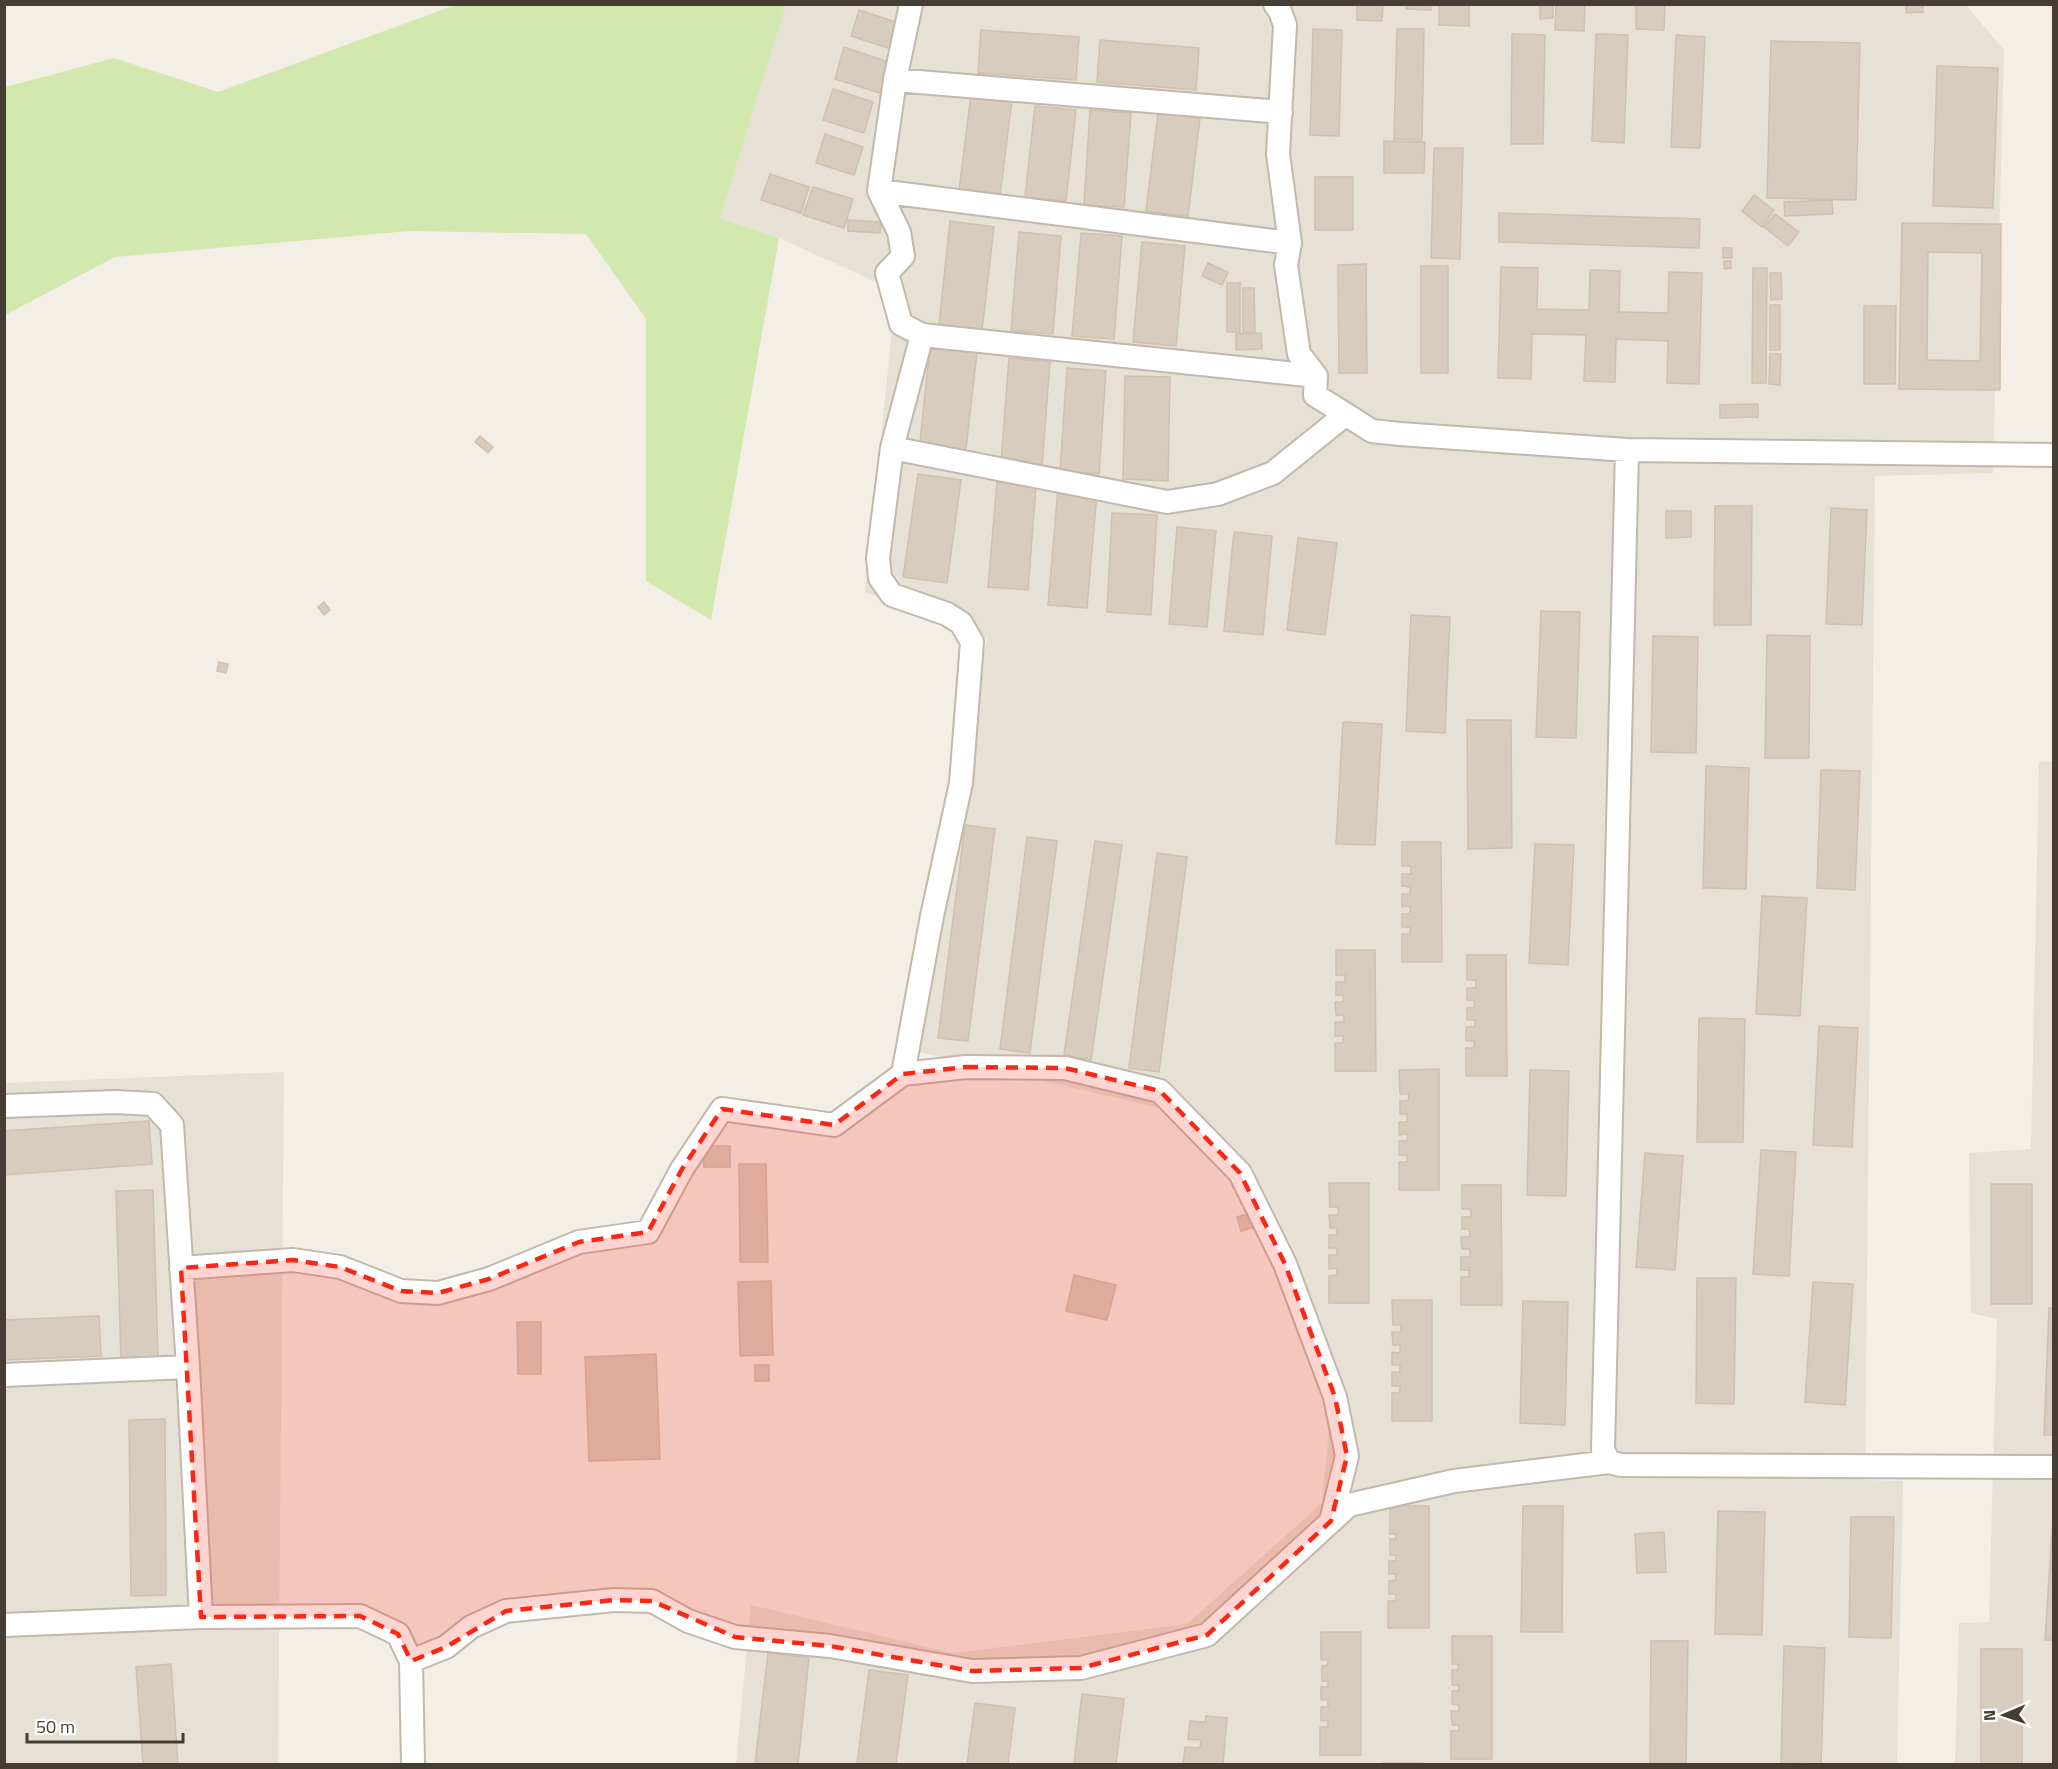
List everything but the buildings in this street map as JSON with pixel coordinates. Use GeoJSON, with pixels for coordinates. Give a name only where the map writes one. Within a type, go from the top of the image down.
{"type":"FeatureCollection","features":[{"type":"Feature","properties":{"kind":"street"},"geometry":{"type":"LineString","coordinates":[[911,4],[895,80],[879,191],[899,232],[903,256],[888,273],[901,324],[922,334],[1316,376]]}},
{"type":"Feature","properties":{"kind":"street"},"geometry":{"type":"LineString","coordinates":[[1275,4],[1285,25],[1278,154],[1290,243],[1286,265],[1299,354],[1316,376],[1315,395],[1372,431],[1627,450],[2054,455]]}},
{"type":"Feature","properties":{"kind":"street"},"geometry":{"type":"LineString","coordinates":[[895,80],[1281,112]]}},
{"type":"Feature","properties":{"kind":"street"},"geometry":{"type":"LineString","coordinates":[[879,191],[1290,243]]}},
{"type":"Feature","properties":{"kind":"street"},"geometry":{"type":"LineString","coordinates":[[903,1074],[932,916],[962,783],[972,642],[961,622],[947,614],[892,595],[880,579],[878,558],[892,448],[922,334]]}},
{"type":"Feature","properties":{"kind":"street"},"geometry":{"type":"LineString","coordinates":[[892,448],[1167,502],[1218,494],[1273,473],[1345,415]]}},
{"type":"Feature","properties":{"kind":"street"},"geometry":{"type":"LineString","coordinates":[[1609,1462],[1603,1450],[1627,450]]}},
{"type":"Feature","properties":{"kind":"street"},"geometry":{"type":"LineString","coordinates":[[181,1268],[293,1260],[340,1267],[401,1291],[438,1293],[489,1279],[579,1242],[648,1232],[682,1168],[722,1109],[834,1125],[903,1074],[966,1067],[1065,1068],[1160,1090],[1240,1173],[1285,1264],[1335,1398],[1347,1456],[1331,1521]]}},
{"type":"Feature","properties":{"kind":"street"},"geometry":{"type":"LineString","coordinates":[[4,1106],[115,1102],[153,1104],[172,1125],[201,1617]]}},
{"type":"Feature","properties":{"kind":"street"},"geometry":{"type":"LineString","coordinates":[[4,1375],[188,1367]]}},
{"type":"Feature","properties":{"kind":"street"},"geometry":{"type":"LineString","coordinates":[[411,1660],[446,1647],[471,1627],[506,1611],[614,1600],[652,1601],[688,1621],[735,1637],[830,1646],[972,1671],[1081,1668],[1207,1635],[1349,1505],[1454,1481],[1609,1462],[1621,1465],[2054,1467]]}},
{"type":"Feature","properties":{"kind":"street"},"geometry":{"type":"LineString","coordinates":[[4,1625],[201,1617],[360,1616],[398,1634],[411,1660],[413,1764]]}},
{"type":"Feature","properties":{"kind":"highlighted area"},"geometry":{"type":"Polygon","coordinates":[[[966,1067],[1065,1068],[1160,1091],[1240,1173],[1285,1264],[1335,1397],[1347,1456],[1331,1521],[1207,1635],[1081,1668],[972,1671],[830,1646],[735,1637],[652,1601],[614,1600],[506,1611],[446,1647],[411,1661],[398,1634],[360,1616],[201,1617],[181,1268],[293,1260],[340,1267],[401,1291],[438,1293],[489,1279],[579,1242],[648,1232],[682,1169],[722,1109],[834,1125],[903,1074],[966,1067]]]}},
{"type":"Feature","properties":{"kind":"shaded area"},"geometry":{"type":"Polygon","coordinates":[[[1965,4],[2004,50],[1993,473],[1875,476],[1865,1480],[1903,1481],[1897,1764],[736,1764],[751,1605],[953,1653],[1187,1624],[1322,1503],[1334,1377],[1235,1169],[1173,1111],[906,1049],[987,639],[865,592],[896,291],[779,238],[720,218],[786,5],[1965,4]]]}},
{"type":"Feature","properties":{"kind":"shaded area"},"geometry":{"type":"Polygon","coordinates":[[[2053,761],[2053,1764],[1955,1764],[1959,1623],[1989,1622],[1997,1319],[1971,1313],[1969,1153],[2031,1149],[2039,762],[2053,761]]]}},
{"type":"Feature","properties":{"kind":"shaded area"},"geometry":{"type":"Polygon","coordinates":[[[284,1072],[278,1764],[5,1764],[4,1083],[284,1072]]]}},
{"type":"Feature","properties":{"kind":"green space"},"geometry":{"type":"Polygon","coordinates":[[[458,4],[786,5],[720,218],[779,238],[711,620],[646,581],[646,319],[586,234],[409,231],[115,257],[5,315],[5,87],[114,58],[218,92],[458,4]]]}}]}
